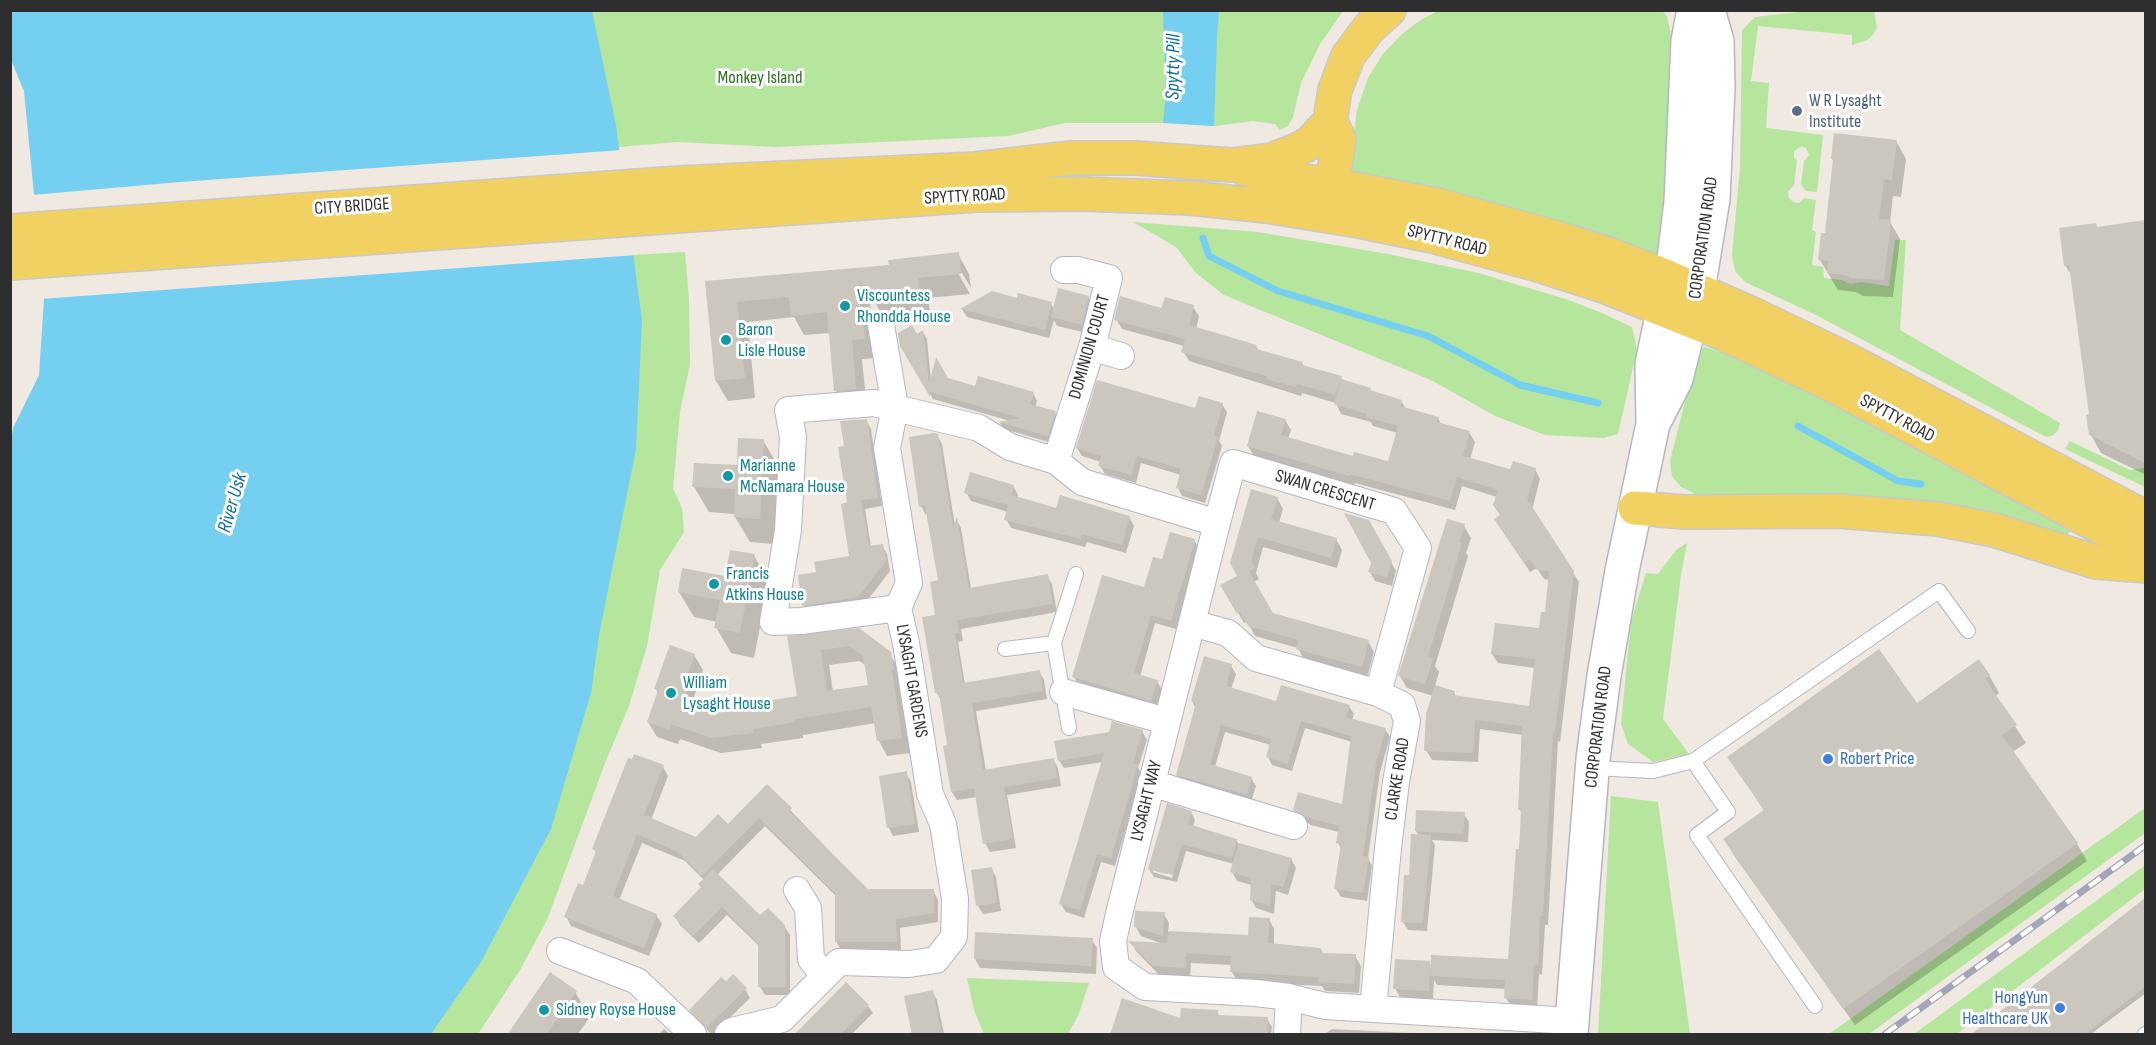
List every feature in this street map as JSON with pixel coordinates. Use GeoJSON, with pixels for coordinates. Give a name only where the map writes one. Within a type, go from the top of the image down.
{"type":"FeatureCollection","features":[{"type":"Feature","properties":{"kind":"main road"},"geometry":{"type":"LineString","coordinates":[[975,182],[1071,158],[1135,158],[1232,165],[1271,160],[1297,150],[1310,143],[1330,121],[1335,90],[1348,56],[1369,28],[1389,10]]}},
{"type":"Feature","properties":{"kind":"main road"},"geometry":{"type":"LineString","coordinates":[[1232,165],[1269,176],[1330,200],[1339,140],[1330,121]]}},
{"type":"Feature","properties":{"kind":"main road","name":"SPYTTY ROAD"},"geometry":{"type":"LineString","coordinates":[[682,199],[975,182],[1084,194],[1437,205],[1608,254],[1680,300],[1724,334],[1832,385],[2145,551]]}},
{"type":"Feature","properties":{"kind":"main road","name":"CITY BRIDGE"},"geometry":{"type":"LineString","coordinates":[[17,231],[682,199]]}},
{"type":"Feature","properties":{"kind":"main road","name":"CITY BRIDGE"},"geometry":{"type":"LineString","coordinates":[[20,262],[682,199]]}},
{"type":"Feature","properties":{"kind":"main road","name":"SPYTTY ROAD"},"geometry":{"type":"LineString","coordinates":[[1330,200],[1432,236],[1542,266],[1604,286],[1750,313],[1857,364],[2145,518]]}},
{"type":"Feature","properties":{"kind":"main road"},"geometry":{"type":"LineString","coordinates":[[1635,508],[1685,512],[1837,511],[1938,519],[1994,530],[2096,562],[2145,567]]}},
{"type":"Feature","properties":{"kind":"street","name":"CORPORATION ROAD"},"geometry":{"type":"LineString","coordinates":[[1680,300],[1681,202],[1688,41],[1694,10]]}},
{"type":"Feature","properties":{"kind":"street","name":"CORPORATION ROAD"},"geometry":{"type":"LineString","coordinates":[[1571,1028],[1592,768],[1604,676],[1653,424],[1652,364],[1680,300],[1713,199],[1718,87],[1717,41],[1708,10]]}},
{"type":"Feature","properties":{"kind":"street","name":"DOMINION COURT"},"geometry":{"type":"LineString","coordinates":[[1056,460],[1092,347],[1109,278],[1078,270],[1064,270]]}},
{"type":"Feature","properties":{"kind":"street","name":"LYSAGHT GARDENS"},"geometry":{"type":"LineString","coordinates":[[824,976],[839,962],[909,964],[936,960],[954,937],[955,899],[943,824],[930,794],[906,643],[898,608],[909,583],[887,448],[895,407],[882,325]]}},
{"type":"Feature","properties":{"kind":"street"},"geometry":{"type":"LineString","coordinates":[[1092,347],[1121,356]]}},
{"type":"Feature","properties":{"kind":"street"},"geometry":{"type":"LineString","coordinates":[[898,608],[801,621],[773,622],[788,530],[793,436],[788,410],[874,403],[979,428],[1010,447],[1056,460],[1082,482],[1217,523]]}},
{"type":"Feature","properties":{"kind":"street","name":"SWAN CRESCENT"},"geometry":{"type":"LineString","coordinates":[[1217,523],[1233,464],[1394,511],[1418,548],[1378,693]]}},
{"type":"Feature","properties":{"kind":"street","name":"LYSAGHT WAY"},"geometry":{"type":"LineString","coordinates":[[1217,523],[1113,941],[1116,968],[1145,987],[1256,993],[1289,997],[1325,1006],[1571,1028]]}},
{"type":"Feature","properties":{"kind":"street","name":"CLARKE ROAD"},"geometry":{"type":"LineString","coordinates":[[1192,623],[1228,633],[1256,658],[1378,693],[1402,705],[1407,721],[1396,782],[1388,848],[1373,1009]]}},
{"type":"Feature","properties":{"kind":"street"},"geometry":{"type":"LineString","coordinates":[[1063,692],[1166,721]]}},
{"type":"Feature","properties":{"kind":"street"},"geometry":{"type":"LineString","coordinates":[[1151,783],[1294,826]]}},
{"type":"Feature","properties":{"kind":"street"},"geometry":{"type":"LineString","coordinates":[[728,1035],[732,1031],[782,1019],[824,976],[811,959],[808,908],[797,890]]}},
{"type":"Feature","properties":{"kind":"street"},"geometry":{"type":"LineString","coordinates":[[560,951],[637,981],[693,1035]]}},
{"type":"Feature","properties":{"kind":"street"},"geometry":{"type":"LineString","coordinates":[[1287,1035],[1289,997]]}},
{"type":"Feature","properties":{"kind":"lane"},"geometry":{"type":"LineString","coordinates":[[1069,728],[1054,644],[1076,574]]}},
{"type":"Feature","properties":{"kind":"lane"},"geometry":{"type":"LineString","coordinates":[[1592,768],[1653,771],[1693,761],[1939,591],[1968,632]]}},
{"type":"Feature","properties":{"kind":"lane"},"geometry":{"type":"LineString","coordinates":[[1005,649],[1054,644]]}},
{"type":"Feature","properties":{"kind":"lane"},"geometry":{"type":"LineString","coordinates":[[1693,761],[1728,812],[1696,835],[1815,1006]]}},
{"type":"Feature","properties":{"kind":"green space"},"geometry":{"type":"Polygon","coordinates":[[[1440,10],[1662,10],[1667,16],[1674,49],[1673,127],[1659,257],[1431,189],[1349,170],[1357,110],[1368,78],[1383,54],[1402,34],[1422,19],[1440,10]]]}},
{"type":"Feature","properties":{"kind":"green space","name":"Monkey Island"},"geometry":{"type":"Polygon","coordinates":[[[348,11],[1343,11],[1320,44],[1301,83],[1293,117],[1288,126],[1280,130],[1275,124],[1253,121],[1214,126],[1163,123],[1065,123],[1008,136],[776,147],[677,142],[619,147],[633,255],[685,252],[689,299],[690,364],[680,412],[673,489],[682,508],[684,532],[660,570],[647,646],[629,706],[605,763],[547,920],[520,970],[478,1034],[166,1034],[348,11]]]}},
{"type":"Feature","properties":{"kind":"green space"},"geometry":{"type":"Polygon","coordinates":[[[1808,11],[1874,11],[1877,27],[1867,40],[1852,45],[1852,35],[1758,26],[1751,81],[1769,83],[1766,128],[1823,135],[1817,192],[1806,191],[1801,185],[1804,161],[1809,155],[1806,148],[1802,146],[1794,151],[1797,161],[1794,185],[1788,192],[1793,202],[1799,203],[1805,198],[1816,200],[1812,230],[1816,232],[1812,265],[1823,267],[1824,278],[1842,280],[1850,284],[1861,282],[1889,286],[1895,240],[1906,240],[1900,330],[2060,423],[2058,431],[2052,436],[2046,437],[1814,314],[1745,282],[1735,271],[1732,256],[1740,167],[1742,30],[1755,17],[1808,11]]]}},
{"type":"Feature","properties":{"kind":"green space"},"geometry":{"type":"Polygon","coordinates":[[[1133,222],[1258,232],[1388,254],[1478,273],[1566,299],[1602,313],[1632,327],[1637,350],[1618,434],[1604,438],[1545,435],[1495,416],[1431,380],[1224,295],[1196,273],[1176,247],[1133,222]]]}},
{"type":"Feature","properties":{"kind":"green space"},"geometry":{"type":"Polygon","coordinates":[[[1705,347],[1721,352],[1724,348],[1806,386],[2068,526],[2070,532],[2065,536],[1693,498],[1694,493],[1681,487],[1672,476],[1670,461],[1695,362],[1699,349],[1705,347]]]}},
{"type":"Feature","properties":{"kind":"green space"},"geometry":{"type":"Polygon","coordinates":[[[2070,441],[2130,470],[2145,468],[2145,487],[2065,449],[2070,441]]]}},
{"type":"Feature","properties":{"kind":"green space"},"geometry":{"type":"Polygon","coordinates":[[[1687,543],[1663,719],[1689,754],[1653,762],[1628,744],[1621,724],[1631,621],[1646,573],[1658,574],[1676,550],[1687,543]]]}},
{"type":"Feature","properties":{"kind":"green space"},"geometry":{"type":"Polygon","coordinates":[[[1611,796],[1658,802],[1690,1034],[1598,1034],[1611,796]]]}},
{"type":"Feature","properties":{"kind":"green space"},"geometry":{"type":"Polygon","coordinates":[[[2145,808],[2145,833],[1869,1034],[1829,1034],[2145,808]]]}},
{"type":"Feature","properties":{"kind":"green space"},"geometry":{"type":"Polygon","coordinates":[[[2145,865],[2145,889],[1957,1034],[1914,1034],[2145,865]]]}},
{"type":"Feature","properties":{"kind":"green space"},"geometry":{"type":"Polygon","coordinates":[[[967,978],[1089,983],[1078,1016],[1068,1034],[984,1034],[974,1010],[967,978]]]}},
{"type":"Feature","properties":{"kind":"water","name":"River Usk"},"geometry":{"type":"Polygon","coordinates":[[[10,11],[592,11],[616,125],[642,321],[636,449],[599,635],[591,693],[551,829],[481,962],[431,1034],[11,1034],[10,449],[13,428],[39,375],[44,299],[24,91],[11,60],[10,11]]]}},
{"type":"Feature","properties":{"kind":"water","name":"Spytty Pill"},"geometry":{"type":"Polygon","coordinates":[[[1163,11],[1219,11],[1214,126],[1163,123],[1166,92],[1163,11]]]}},
{"type":"Feature","properties":{"kind":"pier"},"geometry":{"type":"Polygon","coordinates":[[[622,150],[636,255],[41,299],[32,195],[622,150]]]}},
{"type":"Feature","properties":{"kind":"building"},"geometry":{"type":"Polygon","coordinates":[[[1834,133],[1897,140],[1892,180],[1884,179],[1879,219],[1891,220],[1884,280],[1852,278],[1827,273],[1828,261],[1818,260],[1821,233],[1825,233],[1834,133]]]}},
{"type":"Feature","properties":{"kind":"building"},"geometry":{"type":"Polygon","coordinates":[[[2145,220],[2145,463],[2089,435],[2086,415],[2089,414],[2069,265],[2064,266],[2059,228],[2096,223],[2097,227],[2145,220]]]}},
{"type":"Feature","properties":{"kind":"building"},"geometry":{"type":"Polygon","coordinates":[[[959,252],[961,274],[918,278],[919,292],[870,296],[859,278],[865,339],[852,340],[856,389],[834,391],[827,312],[791,316],[789,297],[737,302],[745,378],[715,381],[705,281],[889,265],[888,260],[959,252]]]}},
{"type":"Feature","properties":{"kind":"building"},"geometry":{"type":"Polygon","coordinates":[[[1058,288],[1089,296],[1082,325],[1051,317],[1058,288]]]}},
{"type":"Feature","properties":{"kind":"building"},"geometry":{"type":"Polygon","coordinates":[[[992,291],[1017,298],[1018,293],[1052,302],[1045,330],[960,309],[992,291]]]}},
{"type":"Feature","properties":{"kind":"building"},"geometry":{"type":"Polygon","coordinates":[[[1120,296],[1161,308],[1165,297],[1194,305],[1189,325],[1257,345],[1256,349],[1342,376],[1335,395],[1297,384],[1296,387],[1266,379],[1267,376],[1181,352],[1185,339],[1114,320],[1120,296]]]}},
{"type":"Feature","properties":{"kind":"building"},"geometry":{"type":"Polygon","coordinates":[[[912,325],[917,334],[923,330],[929,384],[936,357],[948,378],[975,386],[978,376],[1034,392],[1030,404],[1056,411],[1048,436],[998,422],[1020,418],[930,392],[930,397],[900,346],[898,333],[912,325]]]}},
{"type":"Feature","properties":{"kind":"building"},"geometry":{"type":"Polygon","coordinates":[[[1341,379],[1402,400],[1400,406],[1439,417],[1437,422],[1470,431],[1463,456],[1510,469],[1513,461],[1536,468],[1527,499],[1574,571],[1555,733],[1553,732],[1543,916],[1540,916],[1538,965],[1534,965],[1532,1000],[1504,998],[1505,980],[1430,976],[1431,955],[1508,959],[1516,849],[1519,849],[1521,810],[1518,810],[1522,726],[1475,720],[1473,753],[1424,751],[1426,714],[1435,685],[1455,691],[1453,695],[1529,706],[1535,659],[1491,654],[1495,623],[1539,628],[1541,612],[1545,612],[1549,571],[1537,570],[1530,559],[1524,563],[1494,519],[1500,515],[1493,505],[1498,490],[1457,477],[1450,501],[1350,474],[1349,476],[1247,446],[1257,411],[1286,419],[1281,435],[1353,456],[1354,452],[1388,461],[1398,426],[1366,417],[1367,414],[1334,404],[1341,379]]]}},
{"type":"Feature","properties":{"kind":"building"},"geometry":{"type":"Polygon","coordinates":[[[1097,380],[1195,408],[1199,396],[1223,403],[1214,435],[1218,437],[1201,495],[1176,488],[1181,469],[1137,456],[1131,475],[1098,466],[1101,456],[1076,448],[1097,380]]]}},
{"type":"Feature","properties":{"kind":"building"},"geometry":{"type":"Polygon","coordinates":[[[867,419],[878,498],[861,500],[869,546],[883,544],[886,561],[858,597],[802,606],[798,575],[816,572],[814,562],[849,556],[841,504],[847,502],[838,447],[844,446],[840,421],[867,419]]]}},
{"type":"Feature","properties":{"kind":"building"},"geometry":{"type":"Polygon","coordinates":[[[938,434],[953,528],[957,517],[969,588],[1048,574],[1053,604],[957,620],[959,633],[955,633],[963,683],[1040,670],[1043,691],[972,703],[983,770],[1054,758],[1057,778],[1004,787],[1013,839],[983,844],[974,788],[951,792],[943,746],[947,745],[939,693],[935,693],[922,617],[935,615],[930,582],[938,580],[925,506],[919,507],[909,437],[938,434]]]}},
{"type":"Feature","properties":{"kind":"building","name":"Marianne McNamara House"},"geometry":{"type":"Polygon","coordinates":[[[738,438],[764,439],[760,519],[734,517],[735,489],[692,487],[694,463],[737,465],[738,438]]]}},
{"type":"Feature","properties":{"kind":"building"},"geometry":{"type":"Polygon","coordinates":[[[970,472],[1014,485],[1012,495],[1056,508],[1060,495],[1130,516],[1122,545],[1082,534],[1081,539],[1004,520],[1008,505],[964,493],[970,472]]]}},
{"type":"Feature","properties":{"kind":"building"},"geometry":{"type":"Polygon","coordinates":[[[1251,489],[1278,497],[1271,519],[1337,538],[1331,558],[1258,537],[1251,561],[1255,568],[1249,571],[1273,613],[1369,640],[1362,667],[1296,649],[1299,640],[1248,626],[1240,612],[1237,614],[1220,585],[1237,576],[1230,563],[1251,489]]]}},
{"type":"Feature","properties":{"kind":"building"},"geometry":{"type":"Polygon","coordinates":[[[1344,513],[1369,520],[1392,561],[1387,578],[1368,572],[1371,563],[1344,513]]]}},
{"type":"Feature","properties":{"kind":"building"},"geometry":{"type":"Polygon","coordinates":[[[1447,519],[1465,524],[1459,542],[1462,543],[1428,657],[1433,659],[1425,684],[1398,676],[1447,519]]]}},
{"type":"Feature","properties":{"kind":"building"},"geometry":{"type":"Polygon","coordinates":[[[1170,532],[1195,539],[1171,621],[1151,615],[1134,673],[1158,680],[1151,701],[1072,677],[1102,575],[1144,587],[1153,557],[1162,559],[1170,532]]]}},
{"type":"Feature","properties":{"kind":"building","name":"Francis Atkins House"},"geometry":{"type":"Polygon","coordinates":[[[730,550],[755,554],[740,633],[714,628],[720,600],[678,592],[682,568],[725,576],[730,550]]]}},
{"type":"Feature","properties":{"kind":"building"},"geometry":{"type":"Polygon","coordinates":[[[859,628],[891,652],[902,738],[877,741],[871,707],[795,719],[795,722],[753,729],[754,733],[711,738],[671,724],[670,730],[647,722],[658,690],[654,689],[670,645],[695,654],[684,686],[688,687],[683,702],[715,713],[762,708],[761,702],[797,696],[787,636],[859,628]],[[849,646],[821,650],[827,691],[868,685],[863,656],[849,646]]]}},
{"type":"Feature","properties":{"kind":"building"},"geometry":{"type":"Polygon","coordinates":[[[1879,649],[1917,703],[1979,659],[1990,675],[1985,679],[2017,725],[2002,735],[2078,843],[1843,1009],[1723,839],[1764,810],[1727,757],[1879,649]]]}},
{"type":"Feature","properties":{"kind":"building"},"geometry":{"type":"Polygon","coordinates":[[[1204,656],[1232,664],[1226,686],[1276,701],[1281,685],[1350,705],[1346,717],[1386,728],[1376,763],[1363,856],[1369,857],[1363,893],[1334,889],[1341,844],[1336,843],[1339,826],[1306,817],[1293,810],[1298,792],[1342,804],[1351,736],[1301,721],[1288,764],[1266,757],[1271,739],[1221,725],[1210,764],[1252,777],[1247,795],[1176,775],[1196,703],[1191,701],[1204,656]]]}},
{"type":"Feature","properties":{"kind":"building"},"geometry":{"type":"Polygon","coordinates":[[[1112,721],[1143,730],[1133,763],[1138,764],[1111,858],[1097,854],[1080,910],[1059,904],[1104,753],[1058,761],[1054,741],[1109,732],[1112,721]]]}},
{"type":"Feature","properties":{"kind":"building"},"geometry":{"type":"Polygon","coordinates":[[[634,754],[664,765],[644,815],[696,837],[718,814],[728,824],[767,784],[792,808],[789,811],[868,889],[934,889],[934,913],[896,919],[897,942],[835,942],[835,893],[759,818],[702,876],[678,852],[637,834],[613,896],[657,914],[644,948],[564,917],[578,883],[583,885],[596,851],[592,849],[628,758],[632,759],[634,754]]]}},
{"type":"Feature","properties":{"kind":"building"},"geometry":{"type":"Polygon","coordinates":[[[907,771],[915,824],[887,828],[879,776],[907,771]]]}},
{"type":"Feature","properties":{"kind":"building"},"geometry":{"type":"Polygon","coordinates":[[[1167,803],[1192,811],[1188,824],[1237,839],[1232,858],[1182,844],[1173,874],[1148,869],[1167,803]]]}},
{"type":"Feature","properties":{"kind":"building"},"geometry":{"type":"Polygon","coordinates":[[[1416,810],[1465,812],[1463,834],[1415,831],[1416,810]]]}},
{"type":"Feature","properties":{"kind":"building"},"geometry":{"type":"Polygon","coordinates":[[[1411,834],[1431,835],[1423,923],[1401,922],[1404,875],[1409,875],[1411,834]]]}},
{"type":"Feature","properties":{"kind":"building"},"geometry":{"type":"Polygon","coordinates":[[[1239,843],[1292,858],[1283,887],[1271,884],[1270,906],[1250,900],[1251,878],[1230,872],[1239,843]]]}},
{"type":"Feature","properties":{"kind":"building"},"geometry":{"type":"Polygon","coordinates":[[[992,867],[997,903],[976,906],[971,870],[992,867]]]}},
{"type":"Feature","properties":{"kind":"building"},"geometry":{"type":"Polygon","coordinates":[[[713,869],[760,915],[768,908],[785,925],[786,987],[758,987],[758,943],[722,907],[693,936],[673,916],[701,887],[698,884],[713,869]]]}},
{"type":"Feature","properties":{"kind":"building"},"geometry":{"type":"Polygon","coordinates":[[[2145,898],[2145,987],[2084,1035],[1970,1035],[2145,898]]]}},
{"type":"Feature","properties":{"kind":"building"},"geometry":{"type":"Polygon","coordinates":[[[1135,911],[1165,912],[1163,936],[1134,927],[1135,911]]]}},
{"type":"Feature","properties":{"kind":"building"},"geometry":{"type":"Polygon","coordinates":[[[1249,917],[1270,918],[1268,943],[1321,948],[1321,953],[1356,954],[1354,984],[1318,982],[1318,977],[1230,972],[1231,956],[1186,953],[1185,968],[1153,966],[1128,941],[1167,943],[1169,931],[1248,935],[1249,917]]]}},
{"type":"Feature","properties":{"kind":"building"},"geometry":{"type":"Polygon","coordinates":[[[975,932],[1093,938],[1091,966],[974,959],[975,932]]]}},
{"type":"Feature","properties":{"kind":"building"},"geometry":{"type":"Polygon","coordinates":[[[1395,959],[1430,961],[1429,991],[1393,989],[1395,959]]]}},
{"type":"Feature","properties":{"kind":"building","name":"Sidney Royse House"},"geometry":{"type":"Polygon","coordinates":[[[550,972],[577,991],[546,1035],[507,1035],[550,972]]]}},
{"type":"Feature","properties":{"kind":"building"},"geometry":{"type":"Polygon","coordinates":[[[733,974],[747,988],[706,1028],[689,1010],[721,977],[726,981],[733,974]]]}},
{"type":"Feature","properties":{"kind":"building"},"geometry":{"type":"Polygon","coordinates":[[[846,982],[869,1005],[840,1035],[794,1035],[846,982]]]}},
{"type":"Feature","properties":{"kind":"building"},"geometry":{"type":"Polygon","coordinates":[[[933,990],[942,1035],[912,1035],[904,996],[933,990]]]}},
{"type":"Feature","properties":{"kind":"building"},"geometry":{"type":"Polygon","coordinates":[[[1122,998],[1180,1018],[1181,1008],[1218,1010],[1218,1015],[1268,1017],[1267,1035],[1110,1035],[1122,998]]]}},
{"type":"Feature","properties":{"kind":"waterway"},"geometry":{"type":"LineString","coordinates":[[1203,238],[1209,256],[1278,291],[1428,336],[1520,385],[1598,403]]}},
{"type":"Feature","properties":{"kind":"waterway"},"geometry":{"type":"LineString","coordinates":[[1798,426],[1898,481],[1921,484]]}},
{"type":"Feature","properties":{"kind":"railway"},"geometry":{"type":"LineString","coordinates":[[1885,1034],[2146,845]]}},
{"type":"Feature","properties":{"kind":"place","name":"W R Lysaght Institute"},"geometry":{"type":"Point","coordinates":[1797,111]}},
{"type":"Feature","properties":{"kind":"place","name":"Viscountess Rhondda House"},"geometry":{"type":"Point","coordinates":[845,306]}},
{"type":"Feature","properties":{"kind":"place","name":"Baron Lisle House"},"geometry":{"type":"Point","coordinates":[726,340]}},
{"type":"Feature","properties":{"kind":"place","name":"Marianne McNamara House"},"geometry":{"type":"Point","coordinates":[728,476]}},
{"type":"Feature","properties":{"kind":"place","name":"Francis Atkins House"},"geometry":{"type":"Point","coordinates":[714,584]}},
{"type":"Feature","properties":{"kind":"place","name":"William Lysaght House"},"geometry":{"type":"Point","coordinates":[671,693]}},
{"type":"Feature","properties":{"kind":"place","name":"Robert Price"},"geometry":{"type":"Point","coordinates":[1828,759]}},
{"type":"Feature","properties":{"kind":"place","name":"HongYun Healthcare UK"},"geometry":{"type":"Point","coordinates":[2060,1008]}},
{"type":"Feature","properties":{"kind":"place","name":"Sidney Royse House"},"geometry":{"type":"Point","coordinates":[544,1010]}}]}
